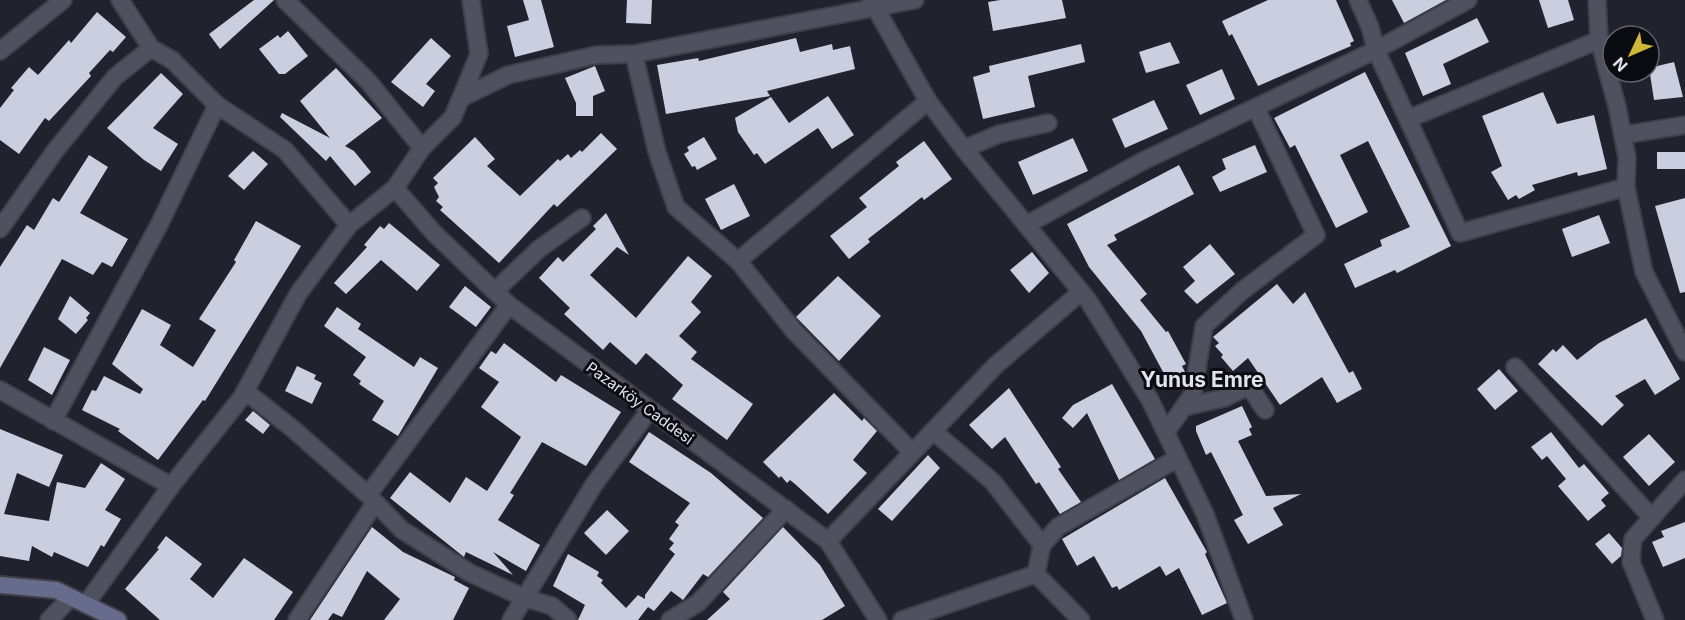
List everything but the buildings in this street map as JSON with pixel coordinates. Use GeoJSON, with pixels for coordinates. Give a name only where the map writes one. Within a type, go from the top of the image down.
{"type":"FeatureCollection","features":[{"type":"Feature","properties":{"kind":"main road"},"geometry":{"type":"LineString","coordinates":[[0,585],[56,590],[118,620]]}},
{"type":"Feature","properties":{"kind":"street"},"geometry":{"type":"LineString","coordinates":[[0,51],[63,0]]}},
{"type":"Feature","properties":{"kind":"street"},"geometry":{"type":"LineString","coordinates":[[120,0],[152,48],[172,60],[217,105],[285,150],[349,225]]}},
{"type":"Feature","properties":{"kind":"street"},"geometry":{"type":"LineString","coordinates":[[285,0],[368,81],[422,148]]}},
{"type":"Feature","properties":{"kind":"street"},"geometry":{"type":"LineString","coordinates":[[49,620],[79,600],[245,391],[298,294],[349,225],[395,188],[422,148],[453,117],[479,54],[471,0]]}},
{"type":"Feature","properties":{"kind":"street"},"geometry":{"type":"LineString","coordinates":[[461,98],[508,75],[597,55],[634,54],[872,4],[915,0]]}},
{"type":"Feature","properties":{"kind":"street"},"geometry":{"type":"LineString","coordinates":[[1358,0],[1370,27],[1376,50],[1460,233],[1626,187]]}},
{"type":"Feature","properties":{"kind":"street"},"geometry":{"type":"LineString","coordinates":[[1026,225],[1143,161],[1376,50],[1468,0]]}},
{"type":"Feature","properties":{"kind":"street"},"geometry":{"type":"LineString","coordinates":[[1597,0],[1599,40],[1628,157],[1626,187],[1644,272],[1684,346]]}},
{"type":"Feature","properties":{"kind":"street"},"geometry":{"type":"LineString","coordinates":[[872,4],[928,101],[964,149],[1081,292],[1150,400],[1205,514],[1244,620]]}},
{"type":"Feature","properties":{"kind":"street"},"geometry":{"type":"LineString","coordinates":[[1408,119],[1599,40]]}},
{"type":"Feature","properties":{"kind":"street"},"geometry":{"type":"LineString","coordinates":[[0,229],[55,151],[115,77],[152,48]]}},
{"type":"Feature","properties":{"kind":"street"},"geometry":{"type":"LineString","coordinates":[[634,54],[657,152],[676,207],[738,261],[794,331],[912,452]]}},
{"type":"Feature","properties":{"kind":"street"},"geometry":{"type":"LineString","coordinates":[[738,261],[928,101]]}},
{"type":"Feature","properties":{"kind":"street"},"geometry":{"type":"LineString","coordinates":[[53,421],[159,225],[217,105]]}},
{"type":"Feature","properties":{"kind":"street"},"geometry":{"type":"LineString","coordinates":[[1166,432],[1193,394],[1204,326],[1242,291],[1316,235],[1256,108]]}},
{"type":"Feature","properties":{"kind":"street"},"geometry":{"type":"LineString","coordinates":[[964,149],[999,134],[1048,123]]}},
{"type":"Feature","properties":{"kind":"street"},"geometry":{"type":"LineString","coordinates":[[1623,135],[1685,125]]}},
{"type":"Feature","properties":{"kind":"street","name":"Pazarköy Caddesi"},"geometry":{"type":"LineString","coordinates":[[395,188],[434,234],[509,305],[649,411],[828,541],[872,618]]}},
{"type":"Feature","properties":{"kind":"street"},"geometry":{"type":"LineString","coordinates":[[495,291],[538,249],[582,218]]}},
{"type":"Feature","properties":{"kind":"street"},"geometry":{"type":"LineString","coordinates":[[828,541],[996,365],[1081,292]]}},
{"type":"Feature","properties":{"kind":"street"},"geometry":{"type":"LineString","coordinates":[[297,620],[372,499],[509,305]]}},
{"type":"Feature","properties":{"kind":"street"},"geometry":{"type":"LineString","coordinates":[[1515,367],[1652,518]]}},
{"type":"Feature","properties":{"kind":"street"},"geometry":{"type":"LineString","coordinates":[[1184,407],[1224,398],[1249,386],[1265,410]]}},
{"type":"Feature","properties":{"kind":"street"},"geometry":{"type":"LineString","coordinates":[[0,390],[171,486]]}},
{"type":"Feature","properties":{"kind":"street"},"geometry":{"type":"LineString","coordinates":[[245,391],[372,499],[402,530],[470,573],[525,598],[552,606],[568,620]]}},
{"type":"Feature","properties":{"kind":"street"},"geometry":{"type":"LineString","coordinates":[[512,620],[595,483],[649,411]]}},
{"type":"Feature","properties":{"kind":"street"},"geometry":{"type":"LineString","coordinates":[[933,431],[993,482],[1042,545]]}},
{"type":"Feature","properties":{"kind":"street"},"geometry":{"type":"LineString","coordinates":[[1036,574],[1042,545],[1058,527],[1178,458]]}},
{"type":"Feature","properties":{"kind":"street"},"geometry":{"type":"LineString","coordinates":[[1655,620],[1631,562],[1633,539],[1685,480]]}},
{"type":"Feature","properties":{"kind":"street"},"geometry":{"type":"LineString","coordinates":[[670,620],[698,603],[786,509]]}},
{"type":"Feature","properties":{"kind":"street"},"geometry":{"type":"LineString","coordinates":[[902,620],[1036,574]]}},
{"type":"Feature","properties":{"kind":"street"},"geometry":{"type":"LineString","coordinates":[[1036,574],[1081,620]]}},
{"type":"Feature","properties":{"kind":"district","name":"Yunus Emre"},"geometry":{"type":"Point","coordinates":[1202,379]}}]}
